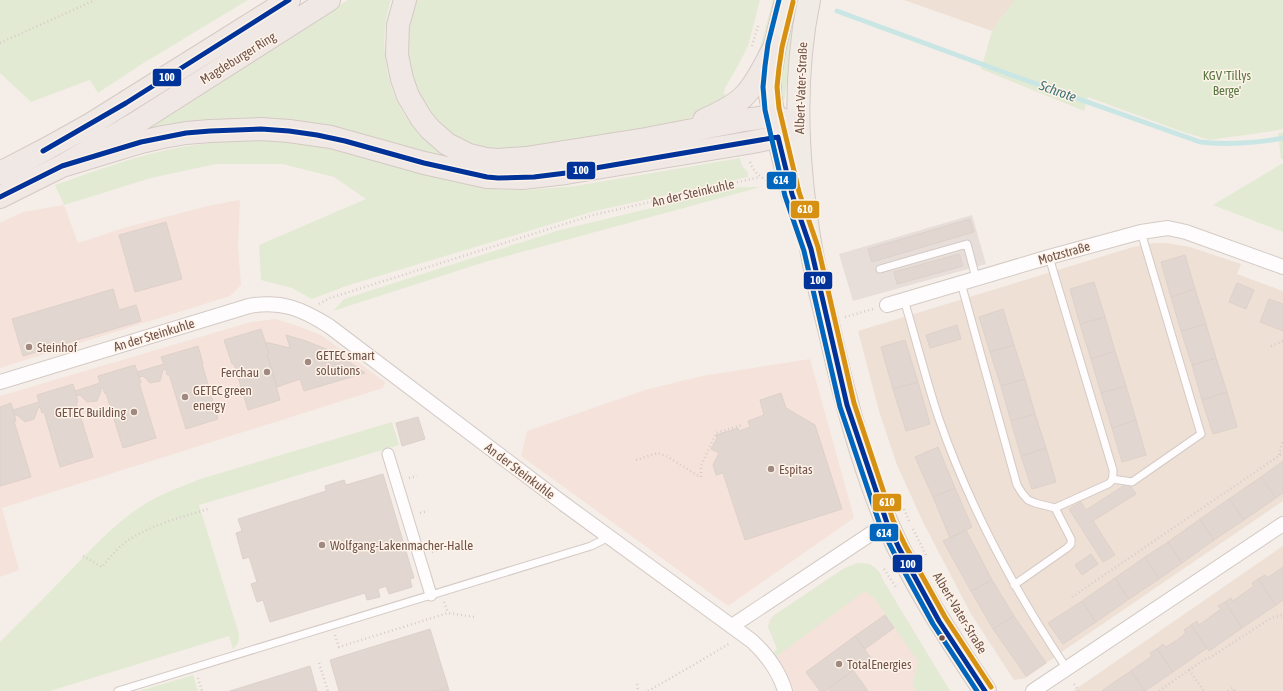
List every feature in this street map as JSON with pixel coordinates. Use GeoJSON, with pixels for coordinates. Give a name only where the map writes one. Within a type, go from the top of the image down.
{"type":"FeatureCollection","features":[{"type":"Feature","properties":{"kind":"highway"},"geometry":{"type":"LineString","coordinates":[[248,26],[277,0]]}},
{"type":"Feature","properties":{"kind":"highway","name":"Magdeburger Ring"},"geometry":{"type":"LineString","coordinates":[[0,173],[91,124],[289,0]]}},
{"type":"Feature","properties":{"kind":"highway","name":"Magdeburger Ring"},"geometry":{"type":"LineString","coordinates":[[0,197],[62,166],[136,122],[329,0]]}},
{"type":"Feature","properties":{"kind":"highway"},"geometry":{"type":"LineString","coordinates":[[405,0],[398,25],[397,47],[398,63],[402,79],[414,107],[430,129],[447,144],[462,152],[486,159],[510,160],[646,139],[744,120],[773,116],[798,125]]}},
{"type":"Feature","properties":{"kind":"highway"},"geometry":{"type":"LineString","coordinates":[[679,132],[722,112],[745,95],[756,79],[774,46]]}},
{"type":"Feature","properties":{"kind":"highway"},"geometry":{"type":"LineString","coordinates":[[62,166],[141,142],[163,137],[186,133],[234,129],[261,129],[331,137],[424,163],[487,177],[522,178],[597,168],[747,143],[778,137],[798,125]]}},
{"type":"Feature","properties":{"kind":"main road","name":"Albert-Vater-Straße"},"geometry":{"type":"LineString","coordinates":[[786,0],[774,46],[770,87],[773,116],[792,194],[811,249]]}},
{"type":"Feature","properties":{"kind":"main road","name":"Albert-Vater-Straße"},"geometry":{"type":"LineString","coordinates":[[809,0],[800,68],[798,125],[801,172],[811,249],[847,405],[866,466],[887,523],[911,572],[939,621],[985,691]]}},
{"type":"Feature","properties":{"kind":"street","name":"Motzstraße"},"geometry":{"type":"LineString","coordinates":[[887,305],[1049,257],[1141,232],[1162,228],[1174,229],[1283,267]]}},
{"type":"Feature","properties":{"kind":"street","name":"An der Steinkuhle"},"geometry":{"type":"LineString","coordinates":[[0,382],[248,306],[266,304],[278,305],[291,307],[310,314],[329,326],[609,537],[752,641],[767,657],[778,674],[785,691]]}},
{"type":"Feature","properties":{"kind":"street"},"geometry":{"type":"LineString","coordinates":[[388,454],[431,595]]}},
{"type":"Feature","properties":{"kind":"street"},"geometry":{"type":"LineString","coordinates":[[732,626],[887,523]]}},
{"type":"Feature","properties":{"kind":"street"},"geometry":{"type":"LineString","coordinates":[[1033,691],[1283,524]]}},
{"type":"Feature","properties":{"kind":"lane"},"geometry":{"type":"LineString","coordinates":[[1112,479],[1132,482],[1201,434],[1141,232]]}},
{"type":"Feature","properties":{"kind":"lane"},"geometry":{"type":"LineString","coordinates":[[880,269],[967,244],[976,278]]}},
{"type":"Feature","properties":{"kind":"lane"},"geometry":{"type":"LineString","coordinates":[[961,283],[1017,485],[1028,500],[1055,508],[1108,484],[1112,479],[1113,470],[1049,257]]}},
{"type":"Feature","properties":{"kind":"lane"},"geometry":{"type":"LineString","coordinates":[[904,300],[931,393],[951,450],[985,529],[1014,585],[1034,619],[1067,668]]}},
{"type":"Feature","properties":{"kind":"lane"},"geometry":{"type":"LineString","coordinates":[[1014,585],[1071,544],[1071,539],[1055,508]]}},
{"type":"Feature","properties":{"kind":"lane"},"geometry":{"type":"LineString","coordinates":[[118,691],[591,546],[609,537]]}},
{"type":"Feature","properties":{"kind":"path"},"geometry":{"type":"LineString","coordinates":[[0,43],[95,0]]}},
{"type":"Feature","properties":{"kind":"path"},"geometry":{"type":"LineString","coordinates":[[750,51],[760,21]]}},
{"type":"Feature","properties":{"kind":"path","name":"An der Steinkuhle"},"geometry":{"type":"LineString","coordinates":[[310,314],[315,306],[330,298],[593,215],[760,177]]}},
{"type":"Feature","properties":{"kind":"path"},"geometry":{"type":"LineString","coordinates":[[844,318],[887,305]]}},
{"type":"Feature","properties":{"kind":"path"},"geometry":{"type":"LineString","coordinates":[[1271,346],[1283,341]]}},
{"type":"Feature","properties":{"kind":"path"},"geometry":{"type":"LineString","coordinates":[[636,460],[658,453],[668,457],[701,477],[701,466],[716,433],[742,424]]}},
{"type":"Feature","properties":{"kind":"path"},"geometry":{"type":"LineString","coordinates":[[1279,456],[1283,440]]}},
{"type":"Feature","properties":{"kind":"path"},"geometry":{"type":"LineString","coordinates":[[1072,597],[1283,453]]}},
{"type":"Feature","properties":{"kind":"path","name":"Albert-Vater-Straße"},"geometry":{"type":"LineString","coordinates":[[902,505],[928,559]]}},
{"type":"Feature","properties":{"kind":"path"},"geometry":{"type":"LineString","coordinates":[[83,556],[102,567],[123,544],[144,531],[208,509]]}},
{"type":"Feature","properties":{"kind":"path"},"geometry":{"type":"LineString","coordinates":[[444,600],[448,613]]}},
{"type":"Feature","properties":{"kind":"path"},"geometry":{"type":"LineString","coordinates":[[332,625],[339,646],[448,613],[474,617]]}},
{"type":"Feature","properties":{"kind":"path"},"geometry":{"type":"LineString","coordinates":[[1159,691],[1189,670],[1271,618],[1283,615]]}},
{"type":"Feature","properties":{"kind":"path"},"geometry":{"type":"LineString","coordinates":[[648,691],[733,641]]}},
{"type":"Feature","properties":{"kind":"path"},"geometry":{"type":"LineString","coordinates":[[319,663],[328,691]]}},
{"type":"Feature","properties":{"kind":"path"},"geometry":{"type":"LineString","coordinates":[[1189,670],[1204,691]]}},
{"type":"Feature","properties":{"kind":"path"},"geometry":{"type":"LineString","coordinates":[[198,677],[202,691]]}},
{"type":"Feature","properties":{"kind":"path"},"geometry":{"type":"LineString","coordinates":[[637,684],[638,691]]}},
{"type":"Feature","properties":{"kind":"path"},"geometry":{"type":"LineString","coordinates":[[1074,684],[1079,691]]}},
{"type":"Feature","properties":{"kind":"path"},"geometry":{"type":"LineString","coordinates":[[1228,691],[1233,688],[1236,691]]}},
{"type":"Feature","properties":{"kind":"shaded area"},"geometry":{"type":"Polygon","coordinates":[[[904,0],[1015,0],[992,31],[904,0]]]}},
{"type":"Feature","properties":{"kind":"shaded area"},"geometry":{"type":"Polygon","coordinates":[[[240,200],[238,246],[241,285],[230,296],[0,368],[0,223],[23,212],[64,205],[78,243],[127,227],[208,206],[240,200]]]}},
{"type":"Feature","properties":{"kind":"shaded area"},"geometry":{"type":"Polygon","coordinates":[[[972,215],[986,264],[853,301],[839,254],[972,215]]]}},
{"type":"Feature","properties":{"kind":"shaded area"},"geometry":{"type":"Polygon","coordinates":[[[1153,243],[1166,243],[1190,247],[1241,264],[1237,274],[1283,291],[1283,501],[1063,651],[1026,678],[1014,680],[971,614],[923,522],[897,465],[879,411],[858,331],[1133,247],[1153,243]]]}},
{"type":"Feature","properties":{"kind":"shaded area"},"geometry":{"type":"Polygon","coordinates":[[[275,319],[321,335],[385,382],[383,388],[2,508],[19,570],[0,577],[0,396],[251,322],[275,319]]]}},
{"type":"Feature","properties":{"kind":"shaded area"},"geometry":{"type":"Polygon","coordinates":[[[810,359],[854,518],[728,606],[521,456],[527,431],[645,390],[702,376],[810,359]]]}},
{"type":"Feature","properties":{"kind":"shaded area"},"geometry":{"type":"Polygon","coordinates":[[[1283,546],[1283,691],[1073,691],[1283,546]]]}},
{"type":"Feature","properties":{"kind":"shaded area"},"geometry":{"type":"Polygon","coordinates":[[[860,563],[870,564],[880,573],[950,691],[794,691],[786,671],[773,653],[777,649],[768,627],[769,621],[773,616],[843,569],[860,563]]]}},
{"type":"Feature","properties":{"kind":"green space"},"geometry":{"type":"Polygon","coordinates":[[[0,0],[248,0],[142,64],[98,93],[90,80],[31,102],[0,73],[0,0]]]}},
{"type":"Feature","properties":{"kind":"green space"},"geometry":{"type":"Polygon","coordinates":[[[348,0],[391,0],[385,35],[385,54],[392,89],[399,106],[420,135],[447,155],[447,159],[414,151],[150,130],[149,126],[348,0]]]}},
{"type":"Feature","properties":{"kind":"green space"},"geometry":{"type":"Polygon","coordinates":[[[415,0],[760,0],[748,46],[725,88],[724,93],[727,101],[689,118],[659,126],[521,148],[489,149],[465,142],[451,134],[439,124],[420,98],[413,83],[406,54],[411,14],[415,0]]]}},
{"type":"Feature","properties":{"kind":"green space"},"geometry":{"type":"Polygon","coordinates":[[[773,0],[776,0],[768,33],[759,57],[747,75],[761,44],[773,0]]]}},
{"type":"Feature","properties":{"kind":"green space"},"geometry":{"type":"Polygon","coordinates":[[[795,0],[799,0],[792,40],[785,98],[783,100],[781,99],[780,86],[782,61],[786,36],[795,0]]]}},
{"type":"Feature","properties":{"kind":"green space","name":"KGV 'Tillys Berge'"},"geometry":{"type":"Polygon","coordinates":[[[1015,0],[1283,0],[1283,129],[1210,140],[1183,132],[1088,97],[1084,111],[981,69],[992,31],[1015,0]]]}},
{"type":"Feature","properties":{"kind":"green space"},"geometry":{"type":"Polygon","coordinates":[[[1283,132],[1283,159],[1281,159],[1278,133],[1283,132]]]}},
{"type":"Feature","properties":{"kind":"green space"},"geometry":{"type":"Polygon","coordinates":[[[276,139],[319,144],[476,186],[503,190],[526,190],[575,186],[740,158],[742,166],[748,172],[748,177],[595,211],[349,285],[312,299],[292,288],[261,280],[259,245],[366,199],[334,177],[282,164],[216,164],[151,178],[64,205],[55,185],[120,162],[171,149],[199,144],[276,139]]]}},
{"type":"Feature","properties":{"kind":"green space"},"geometry":{"type":"Polygon","coordinates":[[[1283,163],[1283,232],[1213,205],[1283,163]]]}},
{"type":"Feature","properties":{"kind":"green space"},"geometry":{"type":"Polygon","coordinates":[[[739,187],[761,187],[485,262],[333,311],[344,299],[560,230],[739,187]]]}},
{"type":"Feature","properties":{"kind":"green space"},"geometry":{"type":"Polygon","coordinates":[[[392,422],[399,445],[199,505],[239,634],[238,642],[233,649],[229,636],[50,691],[0,691],[0,642],[97,543],[116,525],[137,509],[160,496],[200,479],[392,422]]]}},
{"type":"Feature","properties":{"kind":"green space"},"geometry":{"type":"Polygon","coordinates":[[[860,563],[872,566],[878,571],[950,691],[916,691],[913,682],[918,661],[874,598],[866,592],[862,593],[776,657],[773,653],[777,649],[768,627],[773,616],[843,569],[860,563]]]}},
{"type":"Feature","properties":{"kind":"green space"},"geometry":{"type":"Polygon","coordinates":[[[193,675],[198,691],[139,691],[193,675]]]}},
{"type":"Feature","properties":{"kind":"building"},"geometry":{"type":"Polygon","coordinates":[[[970,219],[974,232],[872,262],[868,249],[970,219]]]}},
{"type":"Feature","properties":{"kind":"building"},"geometry":{"type":"Polygon","coordinates":[[[166,222],[182,279],[135,292],[119,235],[166,222]]]}},
{"type":"Feature","properties":{"kind":"building"},"geometry":{"type":"Polygon","coordinates":[[[959,254],[963,266],[897,284],[894,272],[959,254]]]}},
{"type":"Feature","properties":{"kind":"building"},"geometry":{"type":"Polygon","coordinates":[[[1185,255],[1195,289],[1171,297],[1161,262],[1185,255]]]}},
{"type":"Feature","properties":{"kind":"building"},"geometry":{"type":"Polygon","coordinates":[[[1094,282],[1105,317],[1080,324],[1070,289],[1094,282]]]}},
{"type":"Feature","properties":{"kind":"building"},"geometry":{"type":"Polygon","coordinates":[[[1237,283],[1254,290],[1246,309],[1229,302],[1237,283]]]}},
{"type":"Feature","properties":{"kind":"building"},"geometry":{"type":"Polygon","coordinates":[[[113,289],[119,310],[136,305],[141,321],[23,356],[12,319],[113,289]]]}},
{"type":"Feature","properties":{"kind":"building"},"geometry":{"type":"Polygon","coordinates":[[[1195,289],[1206,324],[1181,331],[1171,297],[1195,289]]]}},
{"type":"Feature","properties":{"kind":"building"},"geometry":{"type":"Polygon","coordinates":[[[1269,299],[1283,304],[1283,331],[1260,322],[1269,299]]]}},
{"type":"Feature","properties":{"kind":"building"},"geometry":{"type":"Polygon","coordinates":[[[1003,309],[1014,345],[990,352],[979,317],[1003,309]]]}},
{"type":"Feature","properties":{"kind":"building"},"geometry":{"type":"Polygon","coordinates":[[[1105,317],[1115,351],[1091,359],[1080,324],[1105,317]]]}},
{"type":"Feature","properties":{"kind":"building"},"geometry":{"type":"Polygon","coordinates":[[[1206,324],[1216,358],[1192,365],[1181,331],[1206,324]]]}},
{"type":"Feature","properties":{"kind":"building"},"geometry":{"type":"Polygon","coordinates":[[[957,325],[961,339],[930,348],[926,335],[957,325]]]}},
{"type":"Feature","properties":{"kind":"building"},"geometry":{"type":"Polygon","coordinates":[[[261,329],[269,353],[267,354],[280,400],[248,410],[234,364],[232,364],[224,340],[261,329]]]}},
{"type":"Feature","properties":{"kind":"building"},"geometry":{"type":"Polygon","coordinates":[[[286,335],[336,353],[365,373],[304,391],[300,379],[277,387],[265,342],[290,348],[286,335]]]}},
{"type":"Feature","properties":{"kind":"building"},"geometry":{"type":"Polygon","coordinates":[[[905,340],[918,382],[893,389],[881,347],[905,340]]]}},
{"type":"Feature","properties":{"kind":"building"},"geometry":{"type":"Polygon","coordinates":[[[1014,345],[1025,379],[1001,386],[990,352],[1014,345]]]}},
{"type":"Feature","properties":{"kind":"building"},"geometry":{"type":"Polygon","coordinates":[[[198,346],[218,419],[186,429],[169,374],[167,375],[166,369],[163,370],[160,381],[150,383],[143,376],[139,377],[137,372],[164,364],[161,357],[198,346]]]}},
{"type":"Feature","properties":{"kind":"building"},"geometry":{"type":"Polygon","coordinates":[[[1115,351],[1126,386],[1101,393],[1091,359],[1115,351]]]}},
{"type":"Feature","properties":{"kind":"building"},"geometry":{"type":"Polygon","coordinates":[[[1216,358],[1227,392],[1202,400],[1192,365],[1216,358]]]}},
{"type":"Feature","properties":{"kind":"building"},"geometry":{"type":"Polygon","coordinates":[[[135,365],[156,438],[123,448],[106,393],[105,394],[103,388],[100,389],[101,391],[97,401],[87,402],[80,395],[77,396],[75,391],[100,383],[98,376],[135,365]]]}},
{"type":"Feature","properties":{"kind":"building"},"geometry":{"type":"Polygon","coordinates":[[[1025,379],[1035,414],[1011,421],[1001,386],[1025,379]]]}},
{"type":"Feature","properties":{"kind":"building"},"geometry":{"type":"Polygon","coordinates":[[[918,382],[930,424],[906,431],[893,389],[918,382]]]}},
{"type":"Feature","properties":{"kind":"building"},"geometry":{"type":"Polygon","coordinates":[[[73,384],[78,402],[76,402],[93,457],[60,467],[44,412],[42,413],[40,407],[38,408],[34,419],[25,422],[15,415],[13,410],[39,402],[37,395],[73,384]]]}},
{"type":"Feature","properties":{"kind":"building"},"geometry":{"type":"Polygon","coordinates":[[[1126,386],[1136,420],[1112,428],[1101,393],[1126,386]]]}},
{"type":"Feature","properties":{"kind":"building"},"geometry":{"type":"Polygon","coordinates":[[[1227,392],[1237,427],[1213,434],[1202,400],[1227,392]]]}},
{"type":"Feature","properties":{"kind":"building","name":"Espitas"},"geometry":{"type":"Polygon","coordinates":[[[781,393],[786,408],[815,425],[842,509],[745,540],[723,473],[716,475],[713,465],[719,453],[711,449],[717,438],[716,435],[738,428],[739,431],[750,427],[748,421],[764,415],[760,400],[781,393]]]}},
{"type":"Feature","properties":{"kind":"building"},"geometry":{"type":"Polygon","coordinates":[[[11,403],[16,421],[14,421],[31,477],[0,486],[0,407],[11,403]]]}},
{"type":"Feature","properties":{"kind":"building"},"geometry":{"type":"Polygon","coordinates":[[[1035,414],[1046,448],[1021,456],[1011,421],[1035,414]]]}},
{"type":"Feature","properties":{"kind":"building"},"geometry":{"type":"Polygon","coordinates":[[[418,417],[425,439],[402,446],[396,423],[418,417]]]}},
{"type":"Feature","properties":{"kind":"building"},"geometry":{"type":"Polygon","coordinates":[[[1136,420],[1146,455],[1122,462],[1112,428],[1136,420]]]}},
{"type":"Feature","properties":{"kind":"building"},"geometry":{"type":"Polygon","coordinates":[[[938,447],[955,488],[933,497],[915,457],[938,447]]]}},
{"type":"Feature","properties":{"kind":"building"},"geometry":{"type":"Polygon","coordinates":[[[1046,448],[1056,482],[1032,489],[1021,456],[1046,448]]]}},
{"type":"Feature","properties":{"kind":"building"},"geometry":{"type":"Polygon","coordinates":[[[1283,461],[1283,493],[1276,498],[1261,477],[1283,461]]]}},
{"type":"Feature","properties":{"kind":"building","name":"Wolfgang-Lakenmacher-Halle"},"geometry":{"type":"Polygon","coordinates":[[[383,474],[414,578],[410,579],[412,587],[389,594],[386,586],[378,589],[380,597],[367,600],[365,593],[270,622],[263,600],[257,602],[251,584],[257,582],[249,557],[243,559],[236,533],[242,531],[238,519],[326,491],[325,486],[344,480],[346,485],[383,474]]]}},
{"type":"Feature","properties":{"kind":"building"},"geometry":{"type":"Polygon","coordinates":[[[1261,477],[1276,498],[1244,520],[1229,499],[1261,477]]]}},
{"type":"Feature","properties":{"kind":"building"},"geometry":{"type":"Polygon","coordinates":[[[1128,483],[1136,494],[1093,521],[1115,555],[1103,562],[1069,509],[1081,502],[1086,510],[1128,483]]]}},
{"type":"Feature","properties":{"kind":"building"},"geometry":{"type":"Polygon","coordinates":[[[955,488],[972,527],[950,538],[933,497],[955,488]]]}},
{"type":"Feature","properties":{"kind":"building"},"geometry":{"type":"Polygon","coordinates":[[[1229,499],[1244,520],[1214,540],[1200,519],[1229,499]]]}},
{"type":"Feature","properties":{"kind":"building"},"geometry":{"type":"Polygon","coordinates":[[[1200,519],[1214,540],[1182,563],[1168,542],[1200,519]]]}},
{"type":"Feature","properties":{"kind":"building"},"geometry":{"type":"Polygon","coordinates":[[[966,530],[992,580],[971,591],[943,541],[966,530]]]}},
{"type":"Feature","properties":{"kind":"building"},"geometry":{"type":"Polygon","coordinates":[[[1168,542],[1182,563],[1159,579],[1145,557],[1168,542]]]}},
{"type":"Feature","properties":{"kind":"building"},"geometry":{"type":"Polygon","coordinates":[[[1091,554],[1098,564],[1082,575],[1075,565],[1091,554]]]}},
{"type":"Feature","properties":{"kind":"building"},"geometry":{"type":"Polygon","coordinates":[[[1145,557],[1159,579],[1129,599],[1115,578],[1145,557]]]}},
{"type":"Feature","properties":{"kind":"building"},"geometry":{"type":"Polygon","coordinates":[[[1283,567],[1283,600],[1276,605],[1258,579],[1265,575],[1267,578],[1283,567]]]}},
{"type":"Feature","properties":{"kind":"building"},"geometry":{"type":"Polygon","coordinates":[[[1115,578],[1129,599],[1096,622],[1082,601],[1115,578]]]}},
{"type":"Feature","properties":{"kind":"building"},"geometry":{"type":"Polygon","coordinates":[[[1258,579],[1276,605],[1242,628],[1225,602],[1231,598],[1233,601],[1254,586],[1252,583],[1258,579]]]}},
{"type":"Feature","properties":{"kind":"building"},"geometry":{"type":"Polygon","coordinates":[[[992,580],[1014,616],[993,629],[971,591],[992,580]]]}},
{"type":"Feature","properties":{"kind":"building"},"geometry":{"type":"Polygon","coordinates":[[[1082,601],[1096,622],[1063,644],[1048,623],[1082,601]]]}},
{"type":"Feature","properties":{"kind":"building"},"geometry":{"type":"Polygon","coordinates":[[[1225,602],[1242,628],[1209,651],[1191,625],[1197,621],[1199,625],[1221,609],[1218,606],[1225,602]]]}},
{"type":"Feature","properties":{"kind":"building"},"geometry":{"type":"Polygon","coordinates":[[[885,615],[894,628],[865,649],[855,636],[885,615]]]}},
{"type":"Feature","properties":{"kind":"building"},"geometry":{"type":"Polygon","coordinates":[[[1014,616],[1046,663],[1026,676],[993,629],[1014,616]]]}},
{"type":"Feature","properties":{"kind":"building"},"geometry":{"type":"Polygon","coordinates":[[[1191,625],[1207,648],[1173,672],[1157,649],[1163,644],[1166,647],[1177,640],[1186,633],[1184,630],[1191,625]]]}},
{"type":"Feature","properties":{"kind":"building"},"geometry":{"type":"Polygon","coordinates":[[[430,629],[448,687],[437,691],[339,691],[330,660],[430,629]]]}},
{"type":"Feature","properties":{"kind":"building","name":"TotalEnergies"},"geometry":{"type":"Polygon","coordinates":[[[855,636],[871,658],[825,691],[820,691],[806,672],[855,636]]]}},
{"type":"Feature","properties":{"kind":"building"},"geometry":{"type":"Polygon","coordinates":[[[1157,649],[1173,672],[1145,691],[1131,671],[1152,656],[1150,653],[1157,649]]]}},
{"type":"Feature","properties":{"kind":"building"},"geometry":{"type":"Polygon","coordinates":[[[310,666],[317,691],[230,691],[310,666]]]}},
{"type":"Feature","properties":{"kind":"building"},"geometry":{"type":"Polygon","coordinates":[[[853,670],[868,691],[830,691],[828,689],[853,670]]]}},
{"type":"Feature","properties":{"kind":"building"},"geometry":{"type":"Polygon","coordinates":[[[1131,671],[1145,691],[1102,691],[1113,683],[1131,671]]]}},
{"type":"Feature","properties":{"kind":"building"},"geometry":{"type":"Polygon","coordinates":[[[448,687],[449,691],[437,691],[448,687]]]}},
{"type":"Feature","properties":{"kind":"waterway","name":"Schrote"},"geometry":{"type":"LineString","coordinates":[[837,11],[1200,142],[1242,143],[1283,138]]}},
{"type":"Feature","properties":{"kind":"transit line","name":"100"},"geometry":{"type":"LineString","coordinates":[[43,151],[126,103],[289,0]]}},
{"type":"Feature","properties":{"kind":"transit line","name":"614"},"geometry":{"type":"LineString","coordinates":[[779,0],[768,44],[765,66],[763,87],[765,110],[785,196],[804,251],[840,407],[880,525],[933,624],[977,691]]}},
{"type":"Feature","properties":{"kind":"transit line","name":"610"},"geometry":{"type":"LineString","coordinates":[[793,2],[782,47],[779,68],[777,87],[779,108],[799,192],[818,247],[854,403],[893,520],[905,545],[945,617],[991,687]]}},
{"type":"Feature","properties":{"kind":"transit line","name":"100"},"geometry":{"type":"LineString","coordinates":[[0,197],[62,166],[141,142],[186,133],[210,131],[261,129],[317,135],[345,141],[424,163],[487,177],[498,178],[534,177],[566,173],[778,137]]}},
{"type":"Feature","properties":{"kind":"transit line","name":"100"},"geometry":{"type":"LineString","coordinates":[[778,137],[792,194],[811,249],[847,405],[887,523],[939,621],[985,691]]}},
{"type":"Feature","properties":{"kind":"place","name":"Steinhof"},"geometry":{"type":"Point","coordinates":[29,347]}},
{"type":"Feature","properties":{"kind":"place","name":"GETEC smart solutions"},"geometry":{"type":"Point","coordinates":[308,362]}},
{"type":"Feature","properties":{"kind":"place","name":"Ferchau"},"geometry":{"type":"Point","coordinates":[267,372]}},
{"type":"Feature","properties":{"kind":"place","name":"GETEC green energy"},"geometry":{"type":"Point","coordinates":[185,397]}},
{"type":"Feature","properties":{"kind":"place","name":"GETEC Building"},"geometry":{"type":"Point","coordinates":[134,412]}},
{"type":"Feature","properties":{"kind":"place","name":"Espitas"},"geometry":{"type":"Point","coordinates":[771,469]}},
{"type":"Feature","properties":{"kind":"place","name":"Wolfgang-Lakenmacher-Halle"},"geometry":{"type":"Point","coordinates":[322,545]}},
{"type":"Feature","properties":{"kind":"place","name":"TotalEnergies"},"geometry":{"type":"Point","coordinates":[839,664]}}]}
